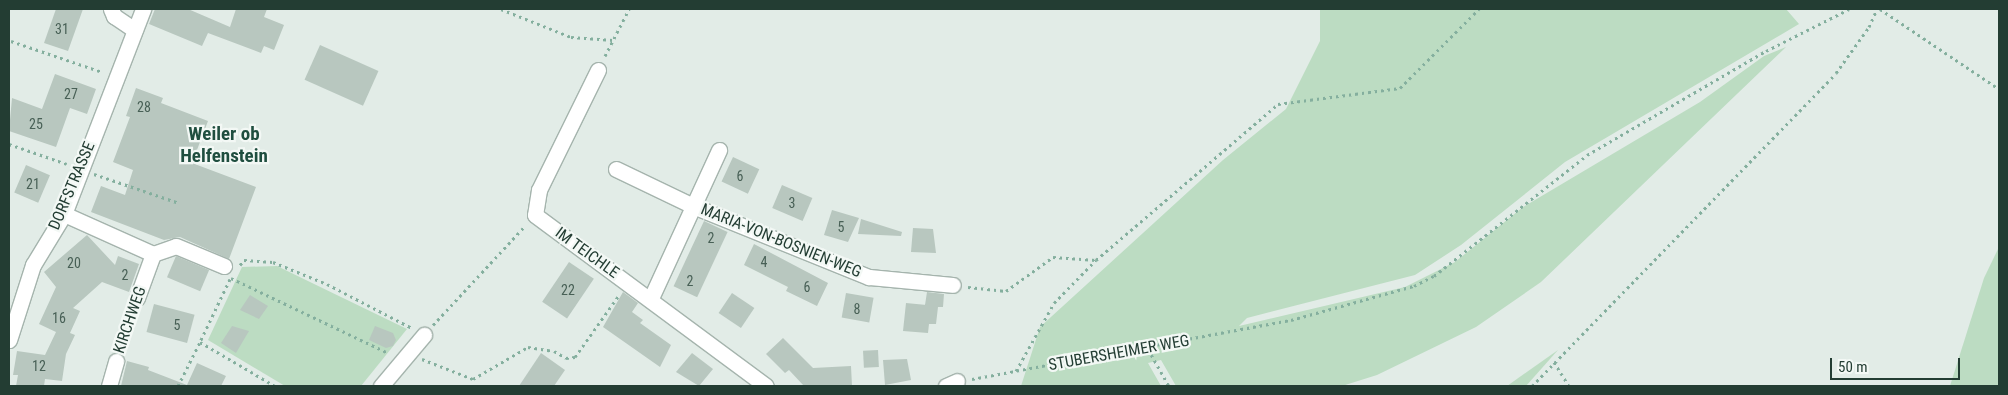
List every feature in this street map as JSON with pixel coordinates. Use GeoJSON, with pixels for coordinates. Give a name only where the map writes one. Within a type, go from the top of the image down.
{"type":"FeatureCollection","features":[{"type":"Feature","properties":{"kind":"street"},"geometry":{"type":"LineString","coordinates":[[111,9],[114,16],[135,30]]}},
{"type":"Feature","properties":{"kind":"street","name":"DORFSTRASSE"},"geometry":{"type":"LineString","coordinates":[[9,340],[12,313],[33,265],[64,214],[143,9]]}},
{"type":"Feature","properties":{"kind":"street"},"geometry":{"type":"LineString","coordinates":[[535,215],[539,190],[598,70]]}},
{"type":"Feature","properties":{"kind":"street"},"geometry":{"type":"LineString","coordinates":[[651,298],[719,150]]}},
{"type":"Feature","properties":{"kind":"street","name":"MARIA-VON-BOSNIEN-WEG"},"geometry":{"type":"LineString","coordinates":[[616,169],[693,206],[869,277],[953,285]]}},
{"type":"Feature","properties":{"kind":"street"},"geometry":{"type":"LineString","coordinates":[[64,214],[153,254],[176,246],[229,272]]}},
{"type":"Feature","properties":{"kind":"street","name":"IM TEICHLE"},"geometry":{"type":"LineString","coordinates":[[535,215],[651,298],[766,386]]}},
{"type":"Feature","properties":{"kind":"street","name":"KIRCHWEG"},"geometry":{"type":"LineString","coordinates":[[137,298],[153,254]]}},
{"type":"Feature","properties":{"kind":"street"},"geometry":{"type":"LineString","coordinates":[[382,386],[424,335]]}},
{"type":"Feature","properties":{"kind":"street","name":"KIRCHWEG"},"geometry":{"type":"LineString","coordinates":[[109,386],[116,360]]}},
{"type":"Feature","properties":{"kind":"path"},"geometry":{"type":"LineString","coordinates":[[501,9],[571,37],[613,40]]}},
{"type":"Feature","properties":{"kind":"path"},"geometry":{"type":"LineString","coordinates":[[598,70],[629,9]]}},
{"type":"Feature","properties":{"kind":"path"},"geometry":{"type":"LineString","coordinates":[[1016,371],[1054,303],[1096,260],[1278,104],[1400,88],[1479,9]]}},
{"type":"Feature","properties":{"kind":"path","name":"STUBERSHEIMER WEG"},"geometry":{"type":"LineString","coordinates":[[952,384],[1016,371],[1148,349],[1291,320],[1414,286],[1434,276],[1587,155],[1766,51],[1849,9]]}},
{"type":"Feature","properties":{"kind":"path"},"geometry":{"type":"LineString","coordinates":[[1532,386],[1836,73],[1869,28],[1878,9],[1999,89]]}},
{"type":"Feature","properties":{"kind":"path"},"geometry":{"type":"LineString","coordinates":[[11,41],[117,78]]}},
{"type":"Feature","properties":{"kind":"path"},"geometry":{"type":"LineString","coordinates":[[9,144],[179,203]]}},
{"type":"Feature","properties":{"kind":"path"},"geometry":{"type":"LineString","coordinates":[[178,386],[200,342],[229,272],[244,260],[273,262],[391,315],[424,335],[535,215]]}},
{"type":"Feature","properties":{"kind":"path"},"geometry":{"type":"LineString","coordinates":[[953,285],[1006,291],[1053,257],[1096,260]]}},
{"type":"Feature","properties":{"kind":"path"},"geometry":{"type":"LineString","coordinates":[[229,272],[405,356],[474,379],[528,347],[554,351],[566,358],[575,357],[628,282]]}},
{"type":"Feature","properties":{"kind":"path","name":"KIRCHWEG"},"geometry":{"type":"LineString","coordinates":[[116,360],[137,298]]}},
{"type":"Feature","properties":{"kind":"path"},"geometry":{"type":"LineString","coordinates":[[200,342],[275,386]]}},
{"type":"Feature","properties":{"kind":"path"},"geometry":{"type":"LineString","coordinates":[[1148,349],[1169,386]]}},
{"type":"Feature","properties":{"kind":"path"},"geometry":{"type":"LineString","coordinates":[[1554,362],[1569,386]]}},
{"type":"Feature","properties":{"kind":"green space"},"geometry":{"type":"Polygon","coordinates":[[[1320,9],[1786,9],[1799,24],[1565,162],[1461,245],[1415,275],[1247,318],[1239,326],[1405,287],[1455,262],[1523,207],[1700,102],[1764,56],[1786,47],[1541,282],[1476,327],[1377,375],[1342,386],[1176,386],[1161,360],[1148,363],[1161,386],[1021,386],[1040,327],[1223,160],[1286,109],[1320,41],[1320,9]]]}},
{"type":"Feature","properties":{"kind":"green space"},"geometry":{"type":"Polygon","coordinates":[[[1999,247],[1999,386],[1950,386],[1984,278],[1999,247]]]}},
{"type":"Feature","properties":{"kind":"green space"},"geometry":{"type":"Polygon","coordinates":[[[277,266],[407,329],[361,386],[285,386],[208,340],[242,267],[277,266]]]}},
{"type":"Feature","properties":{"kind":"green space"},"geometry":{"type":"Polygon","coordinates":[[[1558,350],[1526,386],[1507,386],[1558,350]]]}},
{"type":"Feature","properties":{"kind":"building"},"geometry":{"type":"Polygon","coordinates":[[[56,9],[83,9],[68,51],[44,43],[56,9]]]}},
{"type":"Feature","properties":{"kind":"building"},"geometry":{"type":"Polygon","coordinates":[[[155,9],[188,9],[230,27],[236,9],[267,9],[264,17],[284,25],[274,50],[264,46],[261,53],[208,33],[202,46],[149,24],[155,9]]]}},
{"type":"Feature","properties":{"kind":"building"},"geometry":{"type":"Polygon","coordinates":[[[320,45],[378,71],[363,106],[305,80],[320,45]]]}},
{"type":"Feature","properties":{"kind":"building"},"geometry":{"type":"Polygon","coordinates":[[[55,74],[96,89],[87,114],[70,108],[56,147],[9,131],[12,98],[42,109],[55,74]]]}},
{"type":"Feature","properties":{"kind":"building"},"geometry":{"type":"Polygon","coordinates":[[[136,88],[163,98],[161,103],[208,121],[192,163],[256,187],[229,259],[180,237],[164,240],[91,212],[101,186],[125,195],[133,170],[113,162],[130,117],[126,116],[136,88]]]}},
{"type":"Feature","properties":{"kind":"building"},"geometry":{"type":"Polygon","coordinates":[[[733,157],[759,169],[748,194],[722,181],[733,157]]]}},
{"type":"Feature","properties":{"kind":"building"},"geometry":{"type":"Polygon","coordinates":[[[26,165],[50,175],[38,203],[14,193],[26,165]]]}},
{"type":"Feature","properties":{"kind":"building"},"geometry":{"type":"Polygon","coordinates":[[[782,185],[812,198],[803,221],[772,208],[782,185]]]}},
{"type":"Feature","properties":{"kind":"building"},"geometry":{"type":"Polygon","coordinates":[[[832,210],[859,218],[848,242],[824,235],[832,210]]]}},
{"type":"Feature","properties":{"kind":"building"},"geometry":{"type":"Polygon","coordinates":[[[861,219],[902,232],[901,236],[858,234],[861,219]]]}},
{"type":"Feature","properties":{"kind":"building"},"geometry":{"type":"Polygon","coordinates":[[[704,221],[728,232],[697,297],[674,286],[704,221]]]}},
{"type":"Feature","properties":{"kind":"building"},"geometry":{"type":"Polygon","coordinates":[[[913,228],[933,229],[936,253],[911,252],[913,228]]]}},
{"type":"Feature","properties":{"kind":"building"},"geometry":{"type":"Polygon","coordinates":[[[87,235],[115,265],[118,256],[139,264],[129,292],[102,282],[73,308],[80,311],[70,333],[75,335],[66,354],[62,381],[45,379],[44,386],[16,386],[18,375],[13,375],[17,351],[45,355],[56,332],[39,324],[56,287],[44,272],[87,235]]]}},
{"type":"Feature","properties":{"kind":"building"},"geometry":{"type":"Polygon","coordinates":[[[754,244],[828,283],[817,306],[786,291],[788,287],[744,265],[754,244]]]}},
{"type":"Feature","properties":{"kind":"building"},"geometry":{"type":"Polygon","coordinates":[[[176,256],[209,270],[200,291],[167,277],[176,256]]]}},
{"type":"Feature","properties":{"kind":"building"},"geometry":{"type":"Polygon","coordinates":[[[569,262],[594,279],[567,319],[542,302],[569,262]]]}},
{"type":"Feature","properties":{"kind":"building"},"geometry":{"type":"Polygon","coordinates":[[[623,292],[638,303],[632,312],[643,320],[640,323],[671,345],[660,367],[603,327],[623,292]]]}},
{"type":"Feature","properties":{"kind":"building"},"geometry":{"type":"Polygon","coordinates":[[[927,292],[944,294],[943,307],[938,307],[936,324],[929,324],[928,333],[903,331],[906,303],[925,305],[927,292]]]}},
{"type":"Feature","properties":{"kind":"building"},"geometry":{"type":"Polygon","coordinates":[[[732,293],[754,308],[741,328],[719,313],[732,293]]]}},
{"type":"Feature","properties":{"kind":"building"},"geometry":{"type":"Polygon","coordinates":[[[846,293],[874,298],[869,322],[842,318],[846,293]]]}},
{"type":"Feature","properties":{"kind":"building"},"geometry":{"type":"Polygon","coordinates":[[[250,295],[268,306],[259,319],[240,310],[250,295]]]}},
{"type":"Feature","properties":{"kind":"building"},"geometry":{"type":"Polygon","coordinates":[[[154,304],[195,315],[187,343],[146,332],[154,304]]]}},
{"type":"Feature","properties":{"kind":"building"},"geometry":{"type":"Polygon","coordinates":[[[232,326],[249,331],[236,353],[221,343],[232,326]]]}},
{"type":"Feature","properties":{"kind":"building"},"geometry":{"type":"Polygon","coordinates":[[[375,326],[393,333],[396,340],[393,346],[386,348],[369,340],[375,326]]]}},
{"type":"Feature","properties":{"kind":"building"},"geometry":{"type":"Polygon","coordinates":[[[783,338],[813,368],[851,366],[852,386],[804,386],[789,370],[785,373],[766,354],[783,338]]]}},
{"type":"Feature","properties":{"kind":"building"},"geometry":{"type":"Polygon","coordinates":[[[878,350],[879,367],[864,368],[863,351],[878,350]]]}},
{"type":"Feature","properties":{"kind":"building"},"geometry":{"type":"Polygon","coordinates":[[[541,353],[565,370],[554,386],[519,386],[541,353]]]}},
{"type":"Feature","properties":{"kind":"building"},"geometry":{"type":"Polygon","coordinates":[[[692,353],[713,369],[699,386],[676,372],[692,353]]]}},
{"type":"Feature","properties":{"kind":"building"},"geometry":{"type":"Polygon","coordinates":[[[907,359],[911,380],[885,385],[883,360],[907,359]]]}},
{"type":"Feature","properties":{"kind":"building"},"geometry":{"type":"Polygon","coordinates":[[[127,361],[149,367],[148,370],[187,385],[197,363],[226,376],[221,386],[121,386],[127,361]]]}},
{"type":"Feature","properties":{"kind":"district","name":"Weiler ob Helfenstein"},"geometry":{"type":"Point","coordinates":[224,145]}}]}
